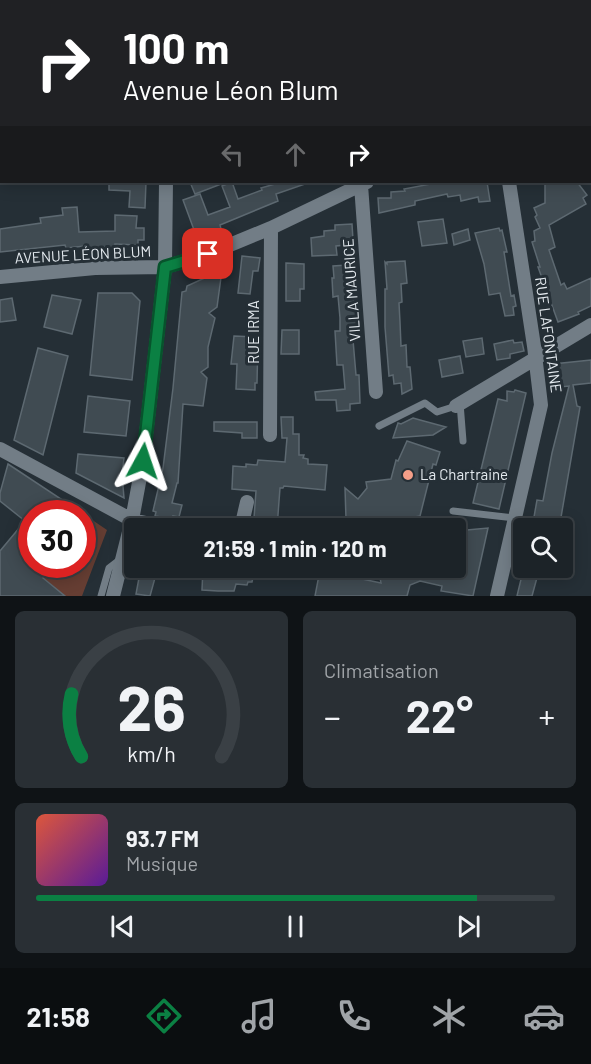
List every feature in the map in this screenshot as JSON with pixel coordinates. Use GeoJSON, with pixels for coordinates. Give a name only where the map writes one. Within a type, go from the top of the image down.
{"type":"FeatureCollection","features":[{"type":"Feature","properties":{"kind":"street"},"geometry":{"type":"LineString","coordinates":[[132,518],[143,461],[165,267],[166,183]]}},
{"type":"Feature","properties":{"kind":"street","name":"AVENUE LÉON BLUM"},"geometry":{"type":"LineString","coordinates":[[0,277],[95,268],[165,267],[208,254],[271,228],[364,183]]}},
{"type":"Feature","properties":{"kind":"street","name":"VILLA MAURICE"},"geometry":{"type":"LineString","coordinates":[[364,183],[376,392]]}},
{"type":"Feature","properties":{"kind":"street","name":"RUE LAFONTAINE"},"geometry":{"type":"LineString","coordinates":[[509,183],[541,405],[515,518]]}},
{"type":"Feature","properties":{"kind":"street","name":"RUE IRMA"},"geometry":{"type":"LineString","coordinates":[[270,435],[271,228]]}},
{"type":"Feature","properties":{"kind":"street"},"geometry":{"type":"LineString","coordinates":[[458,404],[591,326]]}},
{"type":"Feature","properties":{"kind":"street"},"geometry":{"type":"LineString","coordinates":[[0,449],[128,518]]}},
{"type":"Feature","properties":{"kind":"street"},"geometry":{"type":"LineString","coordinates":[[243,518],[247,502]]}},
{"type":"Feature","properties":{"kind":"street","name":"RUE LAFONTAINE"},"geometry":{"type":"LineString","coordinates":[[497,596],[513,527]]}},
{"type":"Feature","properties":{"kind":"street"},"geometry":{"type":"LineString","coordinates":[[113,596],[124,550]]}},
{"type":"Feature","properties":{"kind":"lane"},"geometry":{"type":"LineString","coordinates":[[379,426],[425,403],[437,412],[458,404],[463,441]]}},
{"type":"Feature","properties":{"kind":"lane"},"geometry":{"type":"LineString","coordinates":[[453,511],[515,518]]}},
{"type":"Feature","properties":{"kind":"lane"},"geometry":{"type":"LineString","coordinates":[[101,596],[109,568],[122,558]]}},
{"type":"Feature","properties":{"kind":"shaded area"},"geometry":{"type":"Polygon","coordinates":[[[8,464],[62,500],[18,500],[18,513],[0,493],[8,464]]]}},
{"type":"Feature","properties":{"kind":"shaded area"},"geometry":{"type":"Polygon","coordinates":[[[96,523],[107,530],[96,559],[96,523]]]}},
{"type":"Feature","properties":{"kind":"shaded area"},"geometry":{"type":"Polygon","coordinates":[[[18,529],[18,559],[3,547],[18,529]]]}},
{"type":"Feature","properties":{"kind":"shaded area"},"geometry":{"type":"Polygon","coordinates":[[[42,578],[89,578],[82,596],[65,596],[42,578]]]}},
{"type":"Feature","properties":{"kind":"building"},"geometry":{"type":"Polygon","coordinates":[[[109,183],[146,183],[145,208],[129,207],[130,191],[109,190],[109,183]]]}},
{"type":"Feature","properties":{"kind":"building"},"geometry":{"type":"Polygon","coordinates":[[[190,183],[224,183],[195,194],[190,183]]]}},
{"type":"Feature","properties":{"kind":"building"},"geometry":{"type":"Polygon","coordinates":[[[232,183],[238,199],[274,183],[308,183],[276,194],[278,201],[220,225],[221,229],[197,238],[183,200],[200,194],[208,215],[230,207],[222,186],[232,183]]]}},
{"type":"Feature","properties":{"kind":"building"},"geometry":{"type":"Polygon","coordinates":[[[436,183],[487,183],[490,201],[479,202],[478,197],[461,201],[460,195],[448,197],[447,194],[415,201],[415,205],[379,213],[378,198],[391,198],[391,192],[405,191],[404,189],[436,183]]]}},
{"type":"Feature","properties":{"kind":"building"},"geometry":{"type":"Polygon","coordinates":[[[545,183],[578,183],[587,195],[583,198],[586,204],[549,225],[555,247],[549,250],[561,285],[564,283],[567,289],[591,278],[591,306],[578,312],[579,314],[558,322],[538,267],[540,267],[532,242],[535,241],[534,231],[540,228],[534,208],[545,203],[545,183]]]}},
{"type":"Feature","properties":{"kind":"building"},"geometry":{"type":"Polygon","coordinates":[[[77,207],[79,232],[115,231],[115,215],[137,216],[136,228],[144,228],[144,240],[138,240],[138,245],[115,244],[115,247],[101,247],[101,250],[85,250],[85,246],[66,248],[65,245],[0,252],[0,229],[41,223],[40,218],[63,215],[62,208],[77,207]]]}},
{"type":"Feature","properties":{"kind":"building"},"geometry":{"type":"Polygon","coordinates":[[[443,219],[447,243],[422,246],[418,222],[443,219]]]}},
{"type":"Feature","properties":{"kind":"building"},"geometry":{"type":"Polygon","coordinates":[[[352,224],[353,240],[345,240],[346,245],[336,246],[337,255],[312,256],[311,238],[324,236],[324,231],[335,230],[335,225],[352,224]]]}},
{"type":"Feature","properties":{"kind":"building"},"geometry":{"type":"Polygon","coordinates":[[[499,228],[500,231],[502,230],[507,252],[504,252],[511,296],[514,295],[516,306],[513,307],[514,315],[505,316],[500,293],[489,295],[484,264],[475,233],[499,228]]]}},
{"type":"Feature","properties":{"kind":"building"},"geometry":{"type":"Polygon","coordinates":[[[468,229],[470,240],[454,245],[452,234],[468,229]]]}},
{"type":"Feature","properties":{"kind":"building"},"geometry":{"type":"Polygon","coordinates":[[[242,256],[260,258],[258,271],[253,271],[250,294],[238,293],[242,256]]]}},
{"type":"Feature","properties":{"kind":"building"},"geometry":{"type":"Polygon","coordinates":[[[405,261],[407,283],[401,284],[402,302],[399,303],[401,346],[406,345],[407,367],[410,367],[412,389],[402,394],[401,383],[394,384],[393,375],[389,376],[385,327],[385,289],[387,289],[385,262],[387,264],[387,262],[405,261]]]}},
{"type":"Feature","properties":{"kind":"building"},"geometry":{"type":"Polygon","coordinates":[[[286,263],[304,264],[304,289],[300,289],[300,301],[286,301],[286,263]]]}},
{"type":"Feature","properties":{"kind":"building"},"geometry":{"type":"Polygon","coordinates":[[[347,265],[350,295],[353,295],[354,304],[356,304],[358,333],[354,333],[353,340],[356,375],[359,375],[360,403],[350,404],[350,410],[337,411],[336,400],[316,400],[315,392],[345,389],[343,365],[337,365],[335,331],[340,331],[340,318],[338,296],[333,297],[332,278],[334,278],[333,266],[347,265]]]}},
{"type":"Feature","properties":{"kind":"building"},"geometry":{"type":"Polygon","coordinates":[[[222,270],[217,307],[209,313],[215,318],[208,347],[208,367],[201,372],[207,378],[203,406],[183,404],[178,483],[172,503],[182,505],[179,517],[167,518],[155,516],[156,512],[153,511],[163,468],[182,292],[186,291],[187,286],[222,270]]]}},
{"type":"Feature","properties":{"kind":"building"},"geometry":{"type":"Polygon","coordinates":[[[98,293],[132,293],[140,301],[132,380],[90,375],[98,293]]]}},
{"type":"Feature","properties":{"kind":"building"},"geometry":{"type":"Polygon","coordinates":[[[52,295],[81,300],[72,334],[44,327],[52,295]]]}},
{"type":"Feature","properties":{"kind":"building"},"geometry":{"type":"Polygon","coordinates":[[[12,298],[16,320],[0,322],[0,300],[12,298]]]}},
{"type":"Feature","properties":{"kind":"building"},"geometry":{"type":"Polygon","coordinates":[[[282,330],[299,330],[299,354],[281,354],[282,330]]]}},
{"type":"Feature","properties":{"kind":"building"},"geometry":{"type":"Polygon","coordinates":[[[234,336],[258,337],[255,390],[236,389],[237,364],[231,364],[234,336]]]}},
{"type":"Feature","properties":{"kind":"building"},"geometry":{"type":"Polygon","coordinates":[[[482,338],[484,354],[466,357],[463,341],[482,338]]]}},
{"type":"Feature","properties":{"kind":"building"},"geometry":{"type":"Polygon","coordinates":[[[513,340],[514,343],[522,342],[524,351],[510,354],[510,358],[497,360],[494,344],[513,340]]]}},
{"type":"Feature","properties":{"kind":"building"},"geometry":{"type":"Polygon","coordinates":[[[38,348],[68,356],[43,455],[14,440],[38,348]]]}},
{"type":"Feature","properties":{"kind":"building"},"geometry":{"type":"Polygon","coordinates":[[[460,356],[463,373],[442,377],[439,360],[460,356]]]}},
{"type":"Feature","properties":{"kind":"building"},"geometry":{"type":"Polygon","coordinates":[[[591,360],[591,383],[573,385],[577,406],[580,407],[561,518],[538,518],[534,517],[537,500],[543,501],[552,453],[569,386],[560,387],[558,378],[555,378],[553,364],[591,360]]]}},
{"type":"Feature","properties":{"kind":"building"},"geometry":{"type":"Polygon","coordinates":[[[515,390],[526,393],[499,509],[473,503],[498,399],[507,401],[507,391],[514,392],[515,390]]]}},
{"type":"Feature","properties":{"kind":"building"},"geometry":{"type":"Polygon","coordinates":[[[88,396],[130,401],[126,436],[84,432],[88,396]]]}},
{"type":"Feature","properties":{"kind":"building"},"geometry":{"type":"Polygon","coordinates":[[[281,417],[293,417],[293,434],[299,434],[299,455],[304,455],[303,458],[308,459],[308,464],[327,465],[325,490],[284,486],[280,488],[278,518],[254,518],[256,491],[232,489],[233,466],[257,465],[258,460],[285,462],[287,438],[282,438],[281,417]]]}},
{"type":"Feature","properties":{"kind":"building"},"geometry":{"type":"Polygon","coordinates":[[[413,418],[446,427],[433,435],[393,438],[398,423],[401,424],[413,418]]]}},
{"type":"Feature","properties":{"kind":"building"},"geometry":{"type":"Polygon","coordinates":[[[214,422],[257,422],[257,438],[242,438],[242,433],[214,431],[214,422]]]}},
{"type":"Feature","properties":{"kind":"building","name":"La Chartraine"},"geometry":{"type":"Polygon","coordinates":[[[407,441],[440,452],[436,465],[433,464],[420,516],[414,518],[346,518],[345,488],[358,499],[367,488],[366,482],[391,479],[396,460],[398,461],[407,441]]]}},
{"type":"Feature","properties":{"kind":"building"},"geometry":{"type":"Polygon","coordinates":[[[78,454],[124,458],[122,474],[124,498],[76,473],[78,454]]]}},
{"type":"Feature","properties":{"kind":"building"},"geometry":{"type":"Polygon","coordinates":[[[8,464],[62,500],[18,500],[18,515],[0,501],[8,464]]]}},
{"type":"Feature","properties":{"kind":"building"},"geometry":{"type":"Polygon","coordinates":[[[488,528],[473,596],[441,591],[442,586],[420,581],[410,585],[407,596],[315,596],[318,578],[358,578],[381,583],[380,578],[466,578],[466,530],[488,528]]]}},
{"type":"Feature","properties":{"kind":"building"},"geometry":{"type":"Polygon","coordinates":[[[18,529],[18,578],[43,578],[65,596],[0,596],[0,551],[18,529]]]}},
{"type":"Feature","properties":{"kind":"building"},"geometry":{"type":"Polygon","coordinates":[[[139,578],[155,578],[150,596],[136,594],[139,578]]]}},
{"type":"Feature","properties":{"kind":"building"},"geometry":{"type":"Polygon","coordinates":[[[203,578],[253,578],[252,582],[248,582],[247,585],[236,584],[234,591],[202,590],[203,578]]]}},
{"type":"Feature","properties":{"kind":"building"},"geometry":{"type":"Polygon","coordinates":[[[521,578],[537,578],[532,596],[517,596],[521,578]]]}},
{"type":"Feature","properties":{"kind":"place","name":"La Chartraine"},"geometry":{"type":"Point","coordinates":[408,475]}},
{"type":"Feature","properties":{"kind":"route"},"geometry":{"type":"LineString","coordinates":[[143,461],[165,267],[208,254]]}}]}
